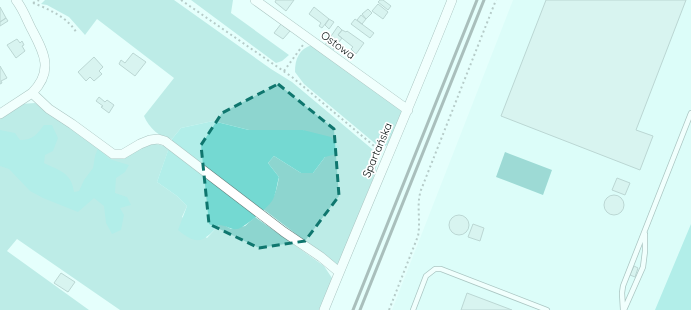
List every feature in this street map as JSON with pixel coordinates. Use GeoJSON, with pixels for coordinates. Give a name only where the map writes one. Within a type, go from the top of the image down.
{"type":"FeatureCollection","features":[{"type":"Feature","properties":{"kind":"street"},"geometry":{"type":"LineString","coordinates":[[0,114],[32,93],[44,74],[45,59],[41,45],[24,10],[16,0]]}},
{"type":"Feature","properties":{"kind":"street","name":"Ostowa"},"geometry":{"type":"LineString","coordinates":[[255,0],[408,110]]}},
{"type":"Feature","properties":{"kind":"street","name":"Spartańska"},"geometry":{"type":"LineString","coordinates":[[324,310],[408,110],[452,0]]}},
{"type":"Feature","properties":{"kind":"street"},"geometry":{"type":"LineString","coordinates":[[32,93],[49,109],[113,154],[123,154],[150,140],[158,139],[165,141],[339,272]]}},
{"type":"Feature","properties":{"kind":"lane"},"geometry":{"type":"LineString","coordinates":[[624,310],[622,293],[623,286],[691,113]]}},
{"type":"Feature","properties":{"kind":"lane"},"geometry":{"type":"LineString","coordinates":[[624,310],[643,267],[645,232]]}},
{"type":"Feature","properties":{"kind":"lane"},"geometry":{"type":"LineString","coordinates":[[413,310],[426,276],[435,269],[441,269],[547,310]]}},
{"type":"Feature","properties":{"kind":"path"},"geometry":{"type":"LineString","coordinates":[[181,0],[284,71],[387,157]]}},
{"type":"Feature","properties":{"kind":"path"},"geometry":{"type":"LineString","coordinates":[[389,310],[418,236],[418,205],[421,190],[496,0]]}},
{"type":"Feature","properties":{"kind":"path"},"geometry":{"type":"LineString","coordinates":[[33,3],[57,14],[72,25],[76,32]]}},
{"type":"Feature","properties":{"kind":"path"},"geometry":{"type":"LineString","coordinates":[[284,71],[297,52],[309,39]]}},
{"type":"Feature","properties":{"kind":"highlighted area"},"geometry":{"type":"Polygon","coordinates":[[[278,84],[334,129],[339,196],[305,241],[259,248],[209,224],[201,145],[222,113],[278,84]]]}},
{"type":"Feature","properties":{"kind":"shaded area"},"geometry":{"type":"Polygon","coordinates":[[[45,0],[174,0],[271,69],[292,82],[372,149],[378,161],[373,179],[338,266],[263,209],[273,198],[278,183],[279,177],[268,163],[274,156],[301,173],[313,173],[325,157],[303,130],[249,130],[213,121],[181,128],[172,139],[163,137],[155,132],[144,116],[174,78],[97,19],[85,35],[69,17],[47,5],[41,4],[45,0]]]}},
{"type":"Feature","properties":{"kind":"shaded area"},"geometry":{"type":"Polygon","coordinates":[[[191,0],[233,0],[231,13],[289,55],[282,61],[276,63],[191,0]]]}},
{"type":"Feature","properties":{"kind":"shaded area"},"geometry":{"type":"Polygon","coordinates":[[[513,0],[691,0],[691,310],[392,310],[513,0]]]}},
{"type":"Feature","properties":{"kind":"shaded area"},"geometry":{"type":"Polygon","coordinates":[[[312,45],[403,112],[390,143],[384,147],[377,145],[304,84],[295,72],[296,63],[301,52],[312,45]]]}},
{"type":"Feature","properties":{"kind":"shaded area"},"geometry":{"type":"Polygon","coordinates":[[[35,103],[114,157],[124,159],[140,147],[150,144],[162,145],[169,148],[157,182],[177,196],[187,206],[182,217],[207,238],[219,225],[224,225],[231,229],[245,226],[255,217],[324,266],[332,278],[330,287],[320,310],[120,310],[17,239],[7,251],[89,310],[0,310],[0,118],[20,104],[35,103]]]}},
{"type":"Feature","properties":{"kind":"shaded area"},"geometry":{"type":"Polygon","coordinates":[[[213,121],[249,130],[303,130],[331,137],[339,147],[336,154],[325,157],[313,173],[301,173],[274,156],[268,163],[279,177],[274,196],[269,204],[240,228],[235,229],[219,225],[205,238],[200,240],[191,239],[178,230],[187,206],[177,196],[157,182],[172,139],[181,128],[213,121]]]}},
{"type":"Feature","properties":{"kind":"shaded area"},"geometry":{"type":"Polygon","coordinates":[[[44,125],[52,125],[58,138],[53,151],[45,155],[44,163],[64,173],[73,185],[74,192],[79,191],[84,180],[93,168],[98,148],[109,159],[129,165],[125,172],[116,178],[115,193],[127,197],[131,205],[120,208],[124,215],[121,230],[112,234],[106,223],[104,206],[94,198],[78,212],[43,198],[30,191],[9,169],[0,166],[0,130],[15,133],[20,140],[24,140],[34,136],[44,125]]]}},
{"type":"Feature","properties":{"kind":"shaded area"},"geometry":{"type":"Polygon","coordinates":[[[505,152],[552,170],[543,195],[496,177],[505,152]]]}},
{"type":"Feature","properties":{"kind":"shaded area"},"geometry":{"type":"Polygon","coordinates":[[[691,224],[691,310],[655,310],[691,224]]]}},
{"type":"Feature","properties":{"kind":"building"},"geometry":{"type":"Polygon","coordinates":[[[276,0],[294,0],[286,11],[275,2],[276,0]]]}},
{"type":"Feature","properties":{"kind":"building"},"geometry":{"type":"Polygon","coordinates":[[[383,0],[391,6],[388,10],[378,2],[383,0]]]}},
{"type":"Feature","properties":{"kind":"building"},"geometry":{"type":"Polygon","coordinates":[[[546,0],[686,0],[636,130],[653,136],[640,170],[501,116],[546,0]]]}},
{"type":"Feature","properties":{"kind":"building"},"geometry":{"type":"Polygon","coordinates":[[[378,4],[388,12],[383,19],[372,11],[378,4]]]}},
{"type":"Feature","properties":{"kind":"building"},"geometry":{"type":"Polygon","coordinates":[[[0,7],[6,18],[0,22],[0,7]]]}},
{"type":"Feature","properties":{"kind":"building"},"geometry":{"type":"Polygon","coordinates":[[[314,7],[329,19],[322,28],[319,26],[321,23],[309,14],[314,7]]]}},
{"type":"Feature","properties":{"kind":"building"},"geometry":{"type":"Polygon","coordinates":[[[368,9],[372,13],[366,19],[362,14],[368,9]]]}},
{"type":"Feature","properties":{"kind":"building"},"geometry":{"type":"Polygon","coordinates":[[[361,15],[366,19],[362,24],[357,20],[361,15]]]}},
{"type":"Feature","properties":{"kind":"building"},"geometry":{"type":"Polygon","coordinates":[[[6,18],[8,21],[0,26],[0,22],[6,18]]]}},
{"type":"Feature","properties":{"kind":"building"},"geometry":{"type":"Polygon","coordinates":[[[329,19],[334,22],[329,29],[325,25],[329,19]]]}},
{"type":"Feature","properties":{"kind":"building"},"geometry":{"type":"Polygon","coordinates":[[[355,19],[374,33],[370,38],[351,24],[355,19]]]}},
{"type":"Feature","properties":{"kind":"building"},"geometry":{"type":"Polygon","coordinates":[[[281,24],[290,31],[283,39],[274,33],[281,24]]]}},
{"type":"Feature","properties":{"kind":"building"},"geometry":{"type":"Polygon","coordinates":[[[338,26],[342,30],[338,35],[342,38],[332,51],[325,45],[338,26]]]}},
{"type":"Feature","properties":{"kind":"building"},"geometry":{"type":"Polygon","coordinates":[[[342,30],[347,31],[364,43],[356,54],[351,49],[353,47],[338,35],[342,30]]]}},
{"type":"Feature","properties":{"kind":"building"},"geometry":{"type":"Polygon","coordinates":[[[17,39],[20,43],[22,41],[24,45],[22,46],[25,51],[16,58],[7,45],[17,39]]]}},
{"type":"Feature","properties":{"kind":"building"},"geometry":{"type":"Polygon","coordinates":[[[133,53],[146,62],[135,76],[119,64],[121,60],[125,63],[133,53]]]}},
{"type":"Feature","properties":{"kind":"building"},"geometry":{"type":"Polygon","coordinates":[[[94,57],[103,67],[99,71],[102,74],[94,81],[90,77],[86,81],[78,72],[94,57]]]}},
{"type":"Feature","properties":{"kind":"building"},"geometry":{"type":"Polygon","coordinates":[[[0,66],[7,78],[1,81],[2,83],[0,84],[0,66]]]}},
{"type":"Feature","properties":{"kind":"building"},"geometry":{"type":"Polygon","coordinates":[[[99,97],[105,102],[107,100],[114,105],[109,113],[96,101],[99,97]]]}},
{"type":"Feature","properties":{"kind":"building"},"geometry":{"type":"Polygon","coordinates":[[[617,178],[630,183],[625,195],[612,190],[617,178]]]}},
{"type":"Feature","properties":{"kind":"building"},"geometry":{"type":"Polygon","coordinates":[[[614,195],[621,198],[624,205],[621,212],[614,215],[607,212],[604,205],[607,198],[614,195]]]}},
{"type":"Feature","properties":{"kind":"building"},"geometry":{"type":"Polygon","coordinates":[[[459,215],[466,218],[469,225],[466,232],[459,235],[452,232],[449,225],[452,218],[459,215]]]}},
{"type":"Feature","properties":{"kind":"building"},"geometry":{"type":"Polygon","coordinates":[[[473,224],[484,228],[480,241],[468,237],[473,224]]]}},
{"type":"Feature","properties":{"kind":"building"},"geometry":{"type":"Polygon","coordinates":[[[634,266],[638,268],[635,277],[630,275],[634,266]]]}},
{"type":"Feature","properties":{"kind":"building"},"geometry":{"type":"Polygon","coordinates":[[[61,273],[75,282],[68,292],[54,283],[61,273]]]}},
{"type":"Feature","properties":{"kind":"building"},"geometry":{"type":"Polygon","coordinates":[[[467,293],[512,310],[461,310],[467,293]]]}},
{"type":"Feature","properties":{"kind":"railway"},"geometry":{"type":"LineString","coordinates":[[353,310],[477,0]]}},
{"type":"Feature","properties":{"kind":"railway"},"geometry":{"type":"LineString","coordinates":[[360,310],[484,0]]}}]}
